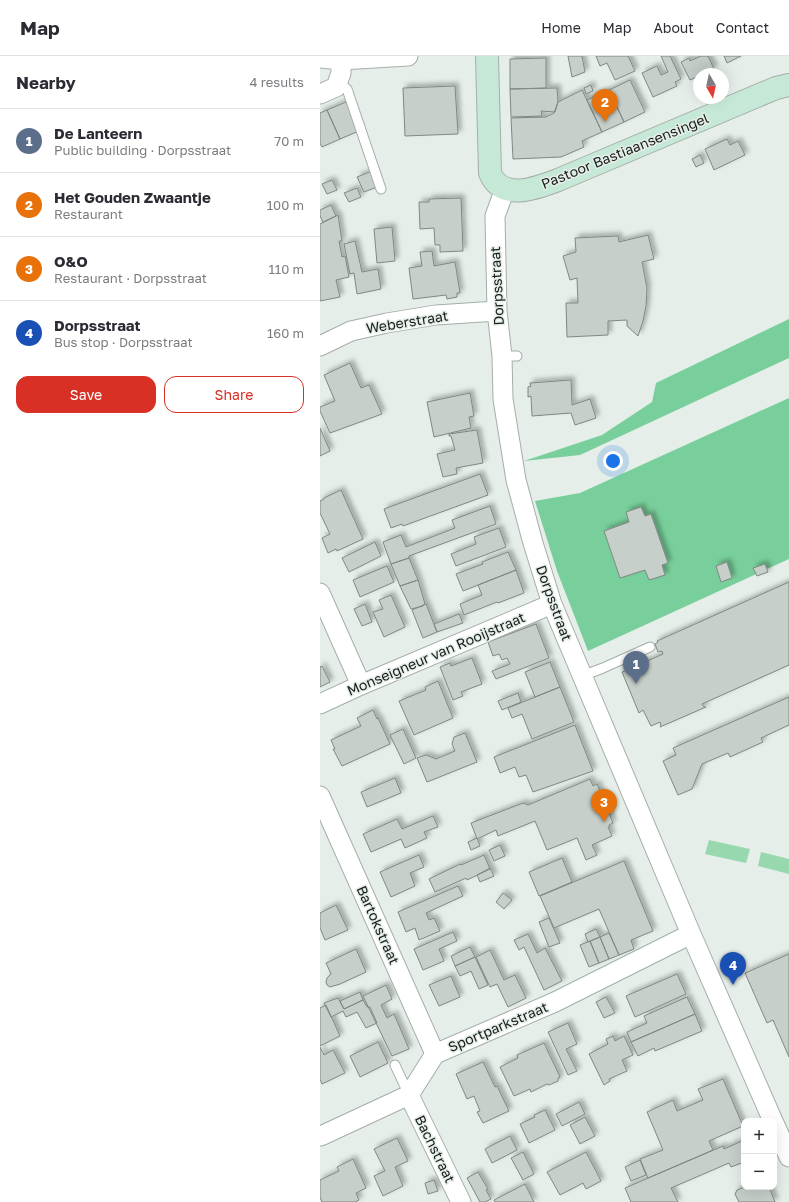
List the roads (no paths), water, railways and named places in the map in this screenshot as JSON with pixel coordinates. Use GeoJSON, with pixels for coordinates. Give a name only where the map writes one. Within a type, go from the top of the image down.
{"type":"FeatureCollection","features":[{"type":"Feature","properties":{"kind":"street"},"geometry":{"type":"LineString","coordinates":[[320,58],[341,60],[408,56]]}},
{"type":"Feature","properties":{"kind":"street"},"geometry":{"type":"LineString","coordinates":[[487,56],[490,173],[493,181],[505,189]]}},
{"type":"Feature","properties":{"kind":"street"},"geometry":{"type":"LineString","coordinates":[[320,94],[336,87],[341,73],[341,60]]}},
{"type":"Feature","properties":{"kind":"street","name":"Pastoor Bastiaansensingel"},"geometry":{"type":"LineString","coordinates":[[505,189],[512,191],[540,187],[776,88],[789,85]]}},
{"type":"Feature","properties":{"kind":"street","name":"Dorpsstraat"},"geometry":{"type":"LineString","coordinates":[[505,189],[494,216],[497,311],[510,356],[503,399],[516,480],[533,543],[552,604],[691,934],[772,1118]]}},
{"type":"Feature","properties":{"kind":"street","name":"Weberstraat"},"geometry":{"type":"LineString","coordinates":[[320,346],[351,331],[388,323],[436,315],[497,311]]}},
{"type":"Feature","properties":{"kind":"street"},"geometry":{"type":"LineString","coordinates":[[320,593],[361,685]]}},
{"type":"Feature","properties":{"kind":"street","name":"Monseigneur van Rooijstraat"},"geometry":{"type":"LineString","coordinates":[[320,704],[361,685],[552,604]]}},
{"type":"Feature","properties":{"kind":"street","name":"Bartokstraat"},"geometry":{"type":"LineString","coordinates":[[320,796],[435,1054]]}},
{"type":"Feature","properties":{"kind":"street","name":"Sportparkstraat"},"geometry":{"type":"LineString","coordinates":[[409,1095],[435,1054],[555,1002],[691,934]]}},
{"type":"Feature","properties":{"kind":"street"},"geometry":{"type":"LineString","coordinates":[[320,1136],[323,1136],[409,1095]]}},
{"type":"Feature","properties":{"kind":"street","name":"Bachstraat"},"geometry":{"type":"LineString","coordinates":[[409,1095],[461,1202]]}},
{"type":"Feature","properties":{"kind":"street","name":"Dorpsstraat"},"geometry":{"type":"LineString","coordinates":[[777,1129],[789,1157]]}},
{"type":"Feature","properties":{"kind":"lane"},"geometry":{"type":"LineString","coordinates":[[338,81],[347,89],[381,189]]}},
{"type":"Feature","properties":{"kind":"lane"},"geometry":{"type":"LineString","coordinates":[[582,676],[650,647]]}},
{"type":"Feature","properties":{"kind":"lane"},"geometry":{"type":"LineString","coordinates":[[396,1065],[409,1095]]}},
{"type":"Feature","properties":{"kind":"place","name":"Het Gouden Zwaantje"},"geometry":{"type":"Point","coordinates":[605,122]}},
{"type":"Feature","properties":{"kind":"place","name":"De Lanteern"},"geometry":{"type":"Point","coordinates":[636,684]}},
{"type":"Feature","properties":{"kind":"place","name":"O&O"},"geometry":{"type":"Point","coordinates":[604,822]}},
{"type":"Feature","properties":{"kind":"place","name":"Dorpsstraat"},"geometry":{"type":"Point","coordinates":[733,985]}}]}
